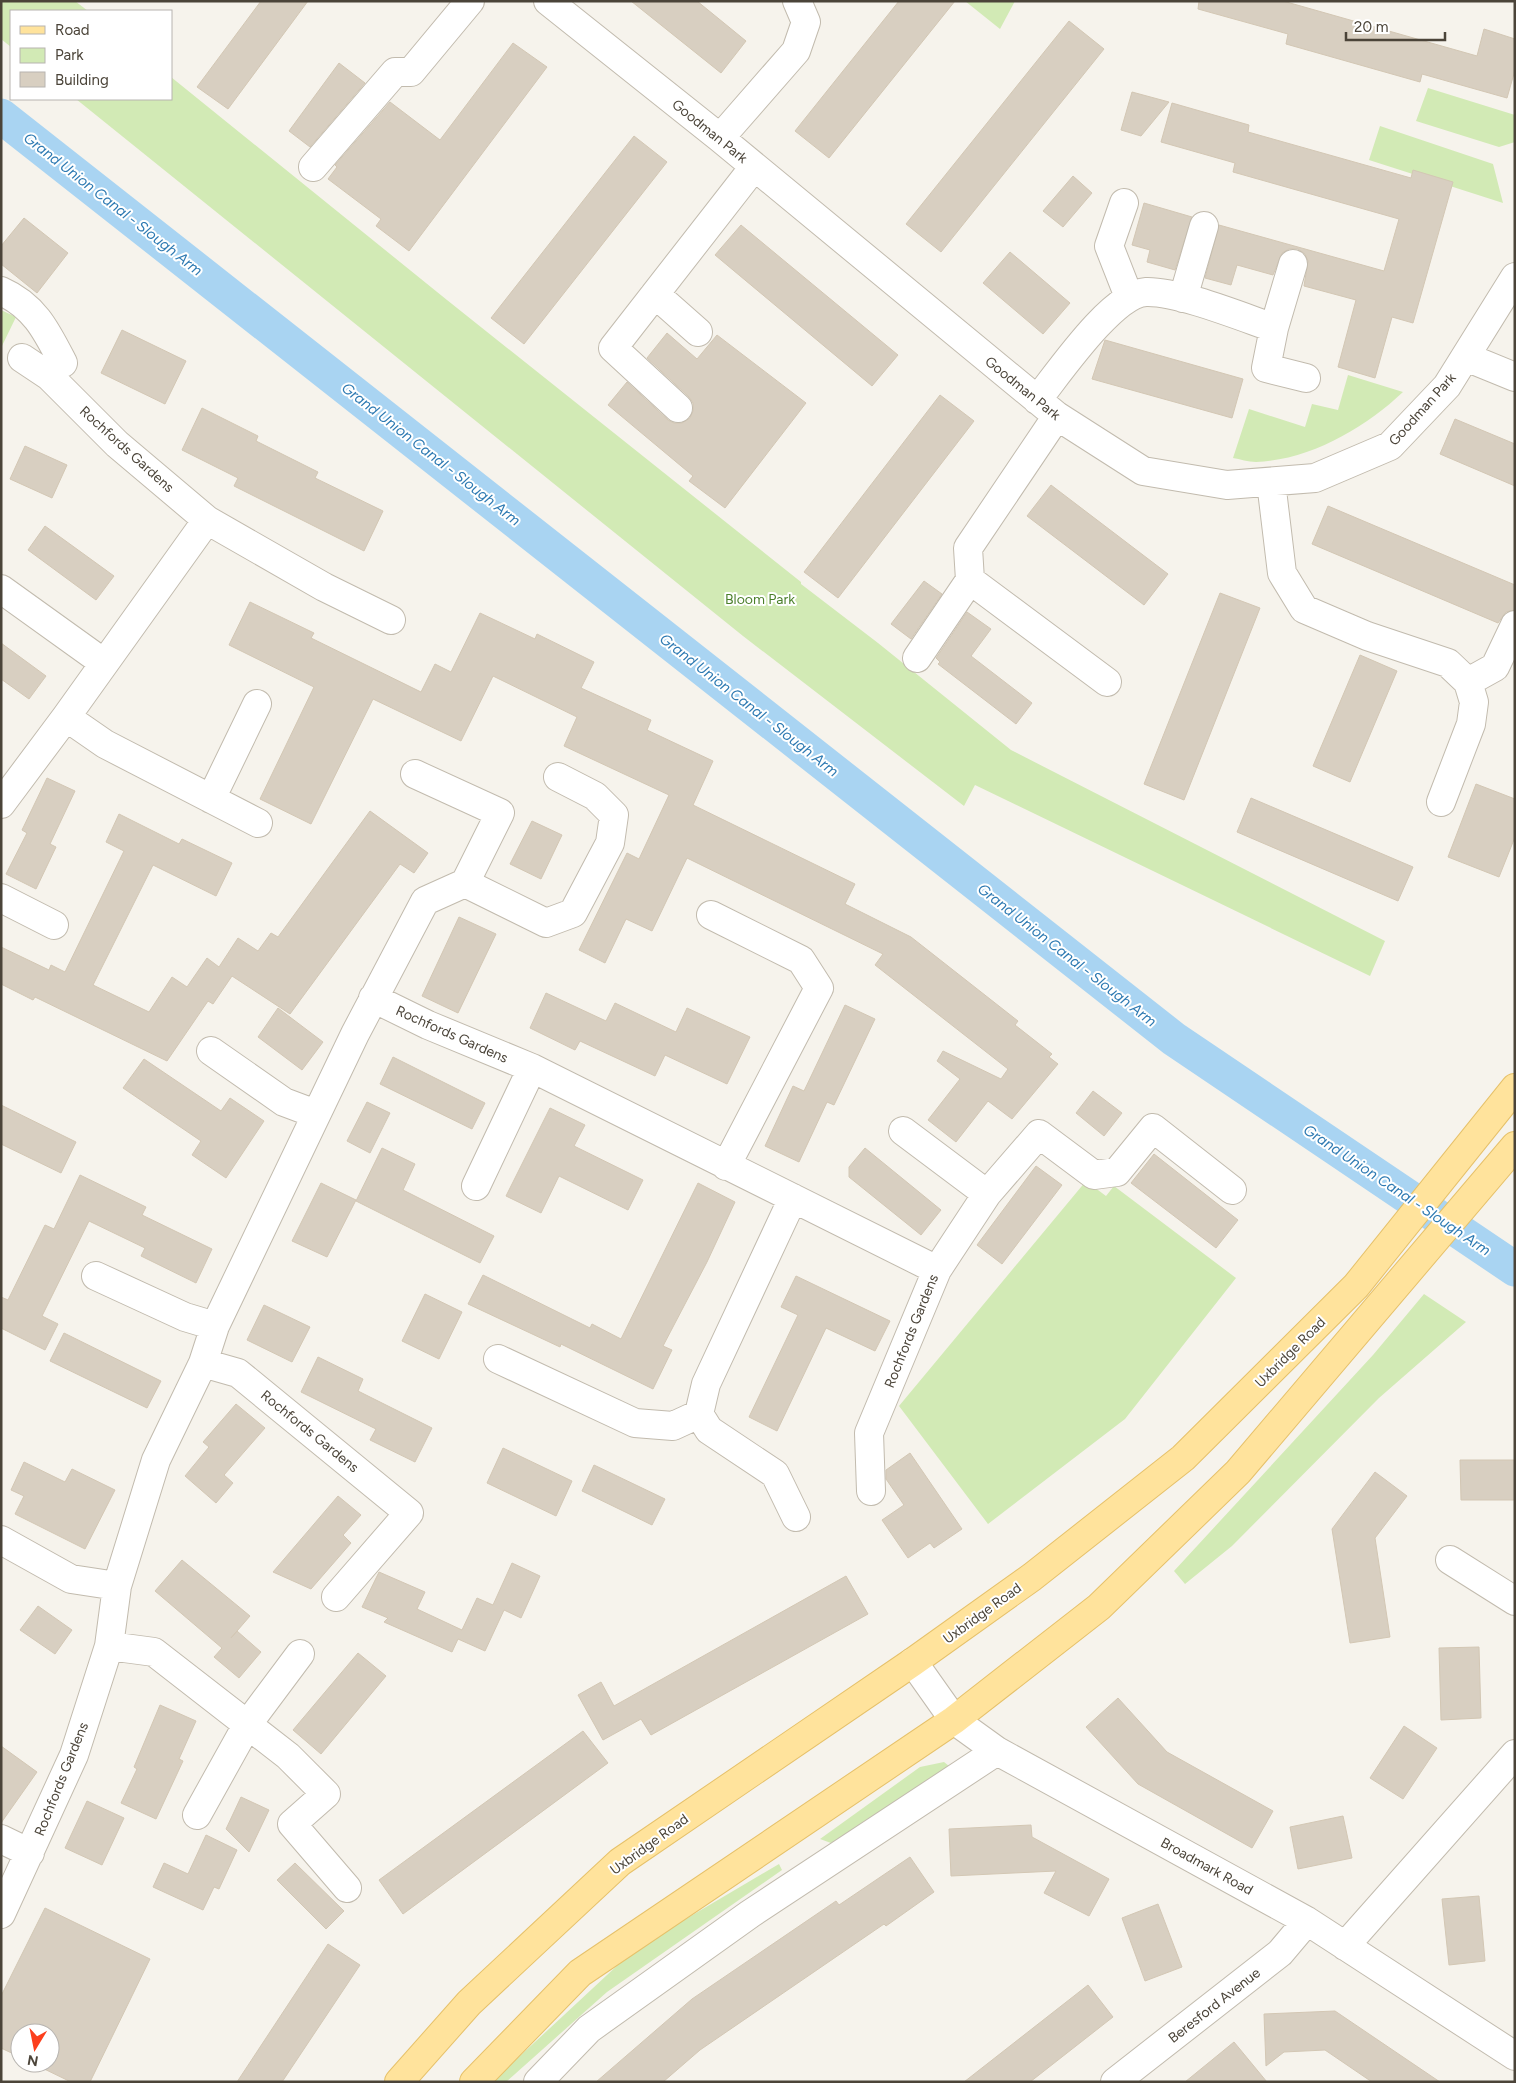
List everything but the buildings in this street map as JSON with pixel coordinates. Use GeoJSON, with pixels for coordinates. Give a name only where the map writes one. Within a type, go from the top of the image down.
{"type":"FeatureCollection","features":[{"type":"Feature","properties":{"kind":"main road","name":"Uxbridge Road"},"geometry":{"type":"LineString","coordinates":[[399,2082],[469,2003],[620,1862],[913,1662],[1032,1577],[1183,1458],[1356,1286],[1515,1088]]}},
{"type":"Feature","properties":{"kind":"main road"},"geometry":{"type":"LineString","coordinates":[[474,2082],[580,1973],[954,1720],[1100,1607],[1238,1472],[1515,1146]]}},
{"type":"Feature","properties":{"kind":"street"},"geometry":{"type":"LineString","coordinates":[[313,167],[394,72],[410,72],[470,1]]}},
{"type":"Feature","properties":{"kind":"street","name":"Goodman Park"},"geometry":{"type":"LineString","coordinates":[[548,1],[720,138],[1047,408],[1143,471],[1227,485],[1314,478],[1390,446],[1447,386],[1515,277]]}},
{"type":"Feature","properties":{"kind":"street"},"geometry":{"type":"LineString","coordinates":[[720,138],[796,51],[805,8]]}},
{"type":"Feature","properties":{"kind":"street"},"geometry":{"type":"LineString","coordinates":[[678,408],[613,348],[754,167]]}},
{"type":"Feature","properties":{"kind":"street"},"geometry":{"type":"LineString","coordinates":[[1124,203],[1109,246],[1129,297]]}},
{"type":"Feature","properties":{"kind":"street"},"geometry":{"type":"LineString","coordinates":[[1183,298],[1204,226]]}},
{"type":"Feature","properties":{"kind":"street"},"geometry":{"type":"LineString","coordinates":[[1293,264],[1274,328],[1266,368],[1306,378]]}},
{"type":"Feature","properties":{"kind":"street","name":"Rochfords Gardens"},"geometry":{"type":"LineString","coordinates":[[1,291],[18,299],[46,328],[64,362],[117,444],[207,520],[324,587],[391,620]]}},
{"type":"Feature","properties":{"kind":"street"},"geometry":{"type":"LineString","coordinates":[[917,658],[970,580],[968,548],[1047,408],[1089,335],[1116,306],[1129,297],[1145,292],[1183,298],[1274,328]]}},
{"type":"Feature","properties":{"kind":"street"},"geometry":{"type":"LineString","coordinates":[[655,294],[698,332]]}},
{"type":"Feature","properties":{"kind":"street"},"geometry":{"type":"LineString","coordinates":[[1466,357],[1515,377]]}},
{"type":"Feature","properties":{"kind":"street","name":"Rochfords Gardens"},"geometry":{"type":"LineString","coordinates":[[22,358],[64,362]]}},
{"type":"Feature","properties":{"kind":"street"},"geometry":{"type":"LineString","coordinates":[[1272,482],[1282,573],[1304,609],[1367,636],[1448,663],[1468,682],[1474,702],[1471,724],[1441,802]]}},
{"type":"Feature","properties":{"kind":"street"},"geometry":{"type":"LineString","coordinates":[[1,804],[66,718],[207,520]]}},
{"type":"Feature","properties":{"kind":"street"},"geometry":{"type":"LineString","coordinates":[[970,580],[1107,682]]}},
{"type":"Feature","properties":{"kind":"street"},"geometry":{"type":"LineString","coordinates":[[1,590],[104,663]]}},
{"type":"Feature","properties":{"kind":"street"},"geometry":{"type":"LineString","coordinates":[[1468,682],[1495,667],[1515,625]]}},
{"type":"Feature","properties":{"kind":"street"},"geometry":{"type":"LineString","coordinates":[[211,799],[257,704]]}},
{"type":"Feature","properties":{"kind":"street"},"geometry":{"type":"LineString","coordinates":[[66,718],[105,744],[258,823]]}},
{"type":"Feature","properties":{"kind":"street"},"geometry":{"type":"LineString","coordinates":[[415,774],[500,813],[465,883],[546,923],[573,913],[610,843],[614,815],[594,796],[558,777]]}},
{"type":"Feature","properties":{"kind":"street","name":"Rochfords Gardens"},"geometry":{"type":"LineString","coordinates":[[1,1914],[74,1755],[109,1646],[117,1586],[156,1460],[203,1363],[215,1326],[373,998],[425,900],[465,883]]}},
{"type":"Feature","properties":{"kind":"street"},"geometry":{"type":"LineString","coordinates":[[1,898],[54,925]]}},
{"type":"Feature","properties":{"kind":"street"},"geometry":{"type":"LineString","coordinates":[[710,915],[802,960],[819,988],[726,1166]]}},
{"type":"Feature","properties":{"kind":"street","name":"Rochfords Gardens"},"geometry":{"type":"LineString","coordinates":[[373,998],[428,1026],[532,1068],[937,1270],[869,1433],[871,1491]]}},
{"type":"Feature","properties":{"kind":"street"},"geometry":{"type":"LineString","coordinates":[[211,1051],[284,1102],[316,1114]]}},
{"type":"Feature","properties":{"kind":"street"},"geometry":{"type":"LineString","coordinates":[[476,1186],[532,1068]]}},
{"type":"Feature","properties":{"kind":"street"},"geometry":{"type":"LineString","coordinates":[[937,1270],[987,1194],[1038,1134],[1094,1175],[1117,1172],[1153,1128],[1232,1190]]}},
{"type":"Feature","properties":{"kind":"street"},"geometry":{"type":"LineString","coordinates":[[903,1131],[987,1194]]}},
{"type":"Feature","properties":{"kind":"street"},"geometry":{"type":"LineString","coordinates":[[792,1198],[706,1384],[700,1414],[709,1430],[775,1474],[796,1517]]}},
{"type":"Feature","properties":{"kind":"street"},"geometry":{"type":"LineString","coordinates":[[96,1276],[186,1316],[215,1326]]}},
{"type":"Feature","properties":{"kind":"street"},"geometry":{"type":"LineString","coordinates":[[498,1359],[634,1423],[673,1426],[700,1414]]}},
{"type":"Feature","properties":{"kind":"street","name":"Rochfords Gardens"},"geometry":{"type":"LineString","coordinates":[[203,1363],[238,1373],[409,1513],[336,1597]]}},
{"type":"Feature","properties":{"kind":"street"},"geometry":{"type":"LineString","coordinates":[[1,1540],[71,1579],[117,1586]]}},
{"type":"Feature","properties":{"kind":"street"},"geometry":{"type":"LineString","coordinates":[[1450,1560],[1515,1602]]}},
{"type":"Feature","properties":{"kind":"street"},"geometry":{"type":"LineString","coordinates":[[109,1646],[154,1652],[288,1756],[326,1794],[292,1824],[347,1888]]}},
{"type":"Feature","properties":{"kind":"street"},"geometry":{"type":"LineString","coordinates":[[197,1815],[247,1725],[300,1654]]}},
{"type":"Feature","properties":{"kind":"street","name":"Broadmark Road"},"geometry":{"type":"LineString","coordinates":[[913,1662],[954,1720],[997,1751],[1307,1921],[1515,2056]]}},
{"type":"Feature","properties":{"kind":"street"},"geometry":{"type":"LineString","coordinates":[[538,2082],[589,2029],[750,1914],[997,1751]]}},
{"type":"Feature","properties":{"kind":"street"},"geometry":{"type":"LineString","coordinates":[[1346,1946],[1515,1754]]}},
{"type":"Feature","properties":{"kind":"street","name":"Rochfords Gardens"},"geometry":{"type":"LineString","coordinates":[[1,1839],[30,1853]]}},
{"type":"Feature","properties":{"kind":"street","name":"Beresford Avenue"},"geometry":{"type":"LineString","coordinates":[[1115,2082],[1280,1953],[1307,1921]]}},
{"type":"Feature","properties":{"kind":"green space"},"geometry":{"type":"Polygon","coordinates":[[[1,1],[75,1],[87,10],[10,10],[10,46],[1,39],[1,1]]]}},
{"type":"Feature","properties":{"kind":"green space"},"geometry":{"type":"Polygon","coordinates":[[[965,1],[1015,1],[1000,29],[965,1]]]}},
{"type":"Feature","properties":{"kind":"green space","name":"Bloom Park"},"geometry":{"type":"Polygon","coordinates":[[[172,78],[801,582],[801,584],[1011,750],[1385,941],[1370,976],[975,785],[964,806],[743,636],[77,100],[172,100],[172,78]]]}},
{"type":"Feature","properties":{"kind":"green space"},"geometry":{"type":"Polygon","coordinates":[[[1428,88],[1515,115],[1515,142],[1499,147],[1416,121],[1428,88]]]}},
{"type":"Feature","properties":{"kind":"green space"},"geometry":{"type":"Polygon","coordinates":[[[1380,126],[1493,164],[1503,203],[1369,160],[1380,126]]]}},
{"type":"Feature","properties":{"kind":"green space"},"geometry":{"type":"Polygon","coordinates":[[[1,310],[16,317],[1,348],[1,310]]]}},
{"type":"Feature","properties":{"kind":"green space"},"geometry":{"type":"Polygon","coordinates":[[[1348,375],[1403,392],[1372,418],[1335,440],[1316,448],[1276,460],[1253,462],[1233,458],[1249,409],[1305,427],[1312,404],[1338,410],[1348,375]]]}},
{"type":"Feature","properties":{"kind":"green space"},"geometry":{"type":"Polygon","coordinates":[[[1086,1181],[1106,1196],[1114,1186],[1236,1278],[1125,1419],[988,1524],[899,1406],[1086,1181]]]}},
{"type":"Feature","properties":{"kind":"green space"},"geometry":{"type":"Polygon","coordinates":[[[1424,1294],[1466,1322],[1379,1398],[1232,1546],[1185,1584],[1174,1571],[1373,1355],[1424,1294]]]}},
{"type":"Feature","properties":{"kind":"green space"},"geometry":{"type":"Polygon","coordinates":[[[944,1762],[949,1766],[933,1786],[831,1843],[820,1839],[920,1767],[944,1762]]]}},
{"type":"Feature","properties":{"kind":"green space"},"geometry":{"type":"Polygon","coordinates":[[[779,1864],[782,1870],[607,1992],[506,2082],[492,2082],[635,1949],[779,1864]]]}},
{"type":"Feature","properties":{"kind":"waterway","name":"Grand Union Canal - Slough Arm"},"geometry":{"type":"LineString","coordinates":[[1,116],[1174,1039],[1515,1269]]}}]}
